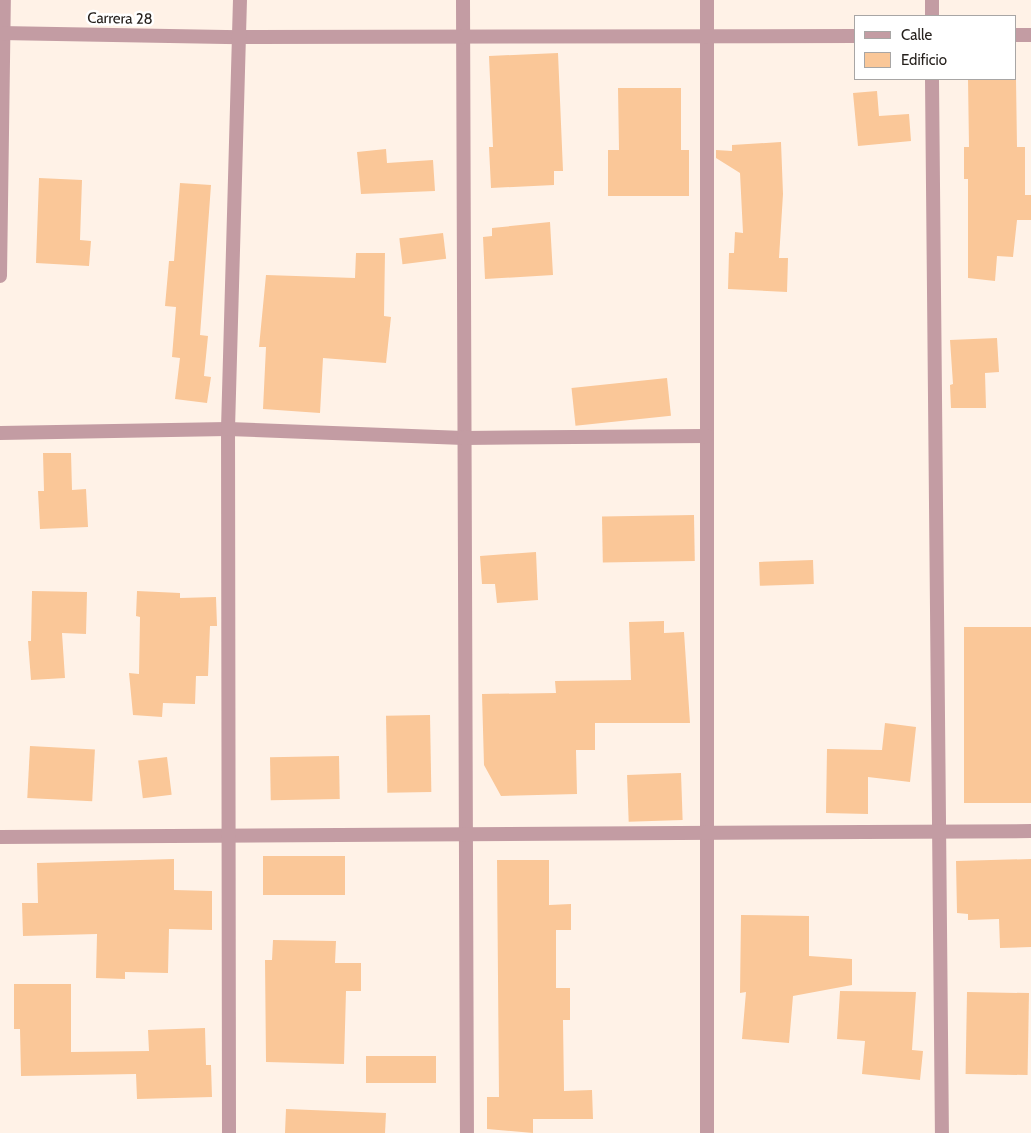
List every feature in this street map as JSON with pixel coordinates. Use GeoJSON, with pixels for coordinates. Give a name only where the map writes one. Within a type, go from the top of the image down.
{"type":"FeatureCollection","features":[{"type":"Feature","properties":{"kind":"street"},"geometry":{"type":"LineString","coordinates":[[0,276],[2,33],[4,0]]}},
{"type":"Feature","properties":{"kind":"street"},"geometry":{"type":"LineString","coordinates":[[229,1133],[228,429],[240,0]]}},
{"type":"Feature","properties":{"kind":"street"},"geometry":{"type":"LineString","coordinates":[[462,0],[467,1133]]}},
{"type":"Feature","properties":{"kind":"street"},"geometry":{"type":"LineString","coordinates":[[707,0],[707,1133]]}},
{"type":"Feature","properties":{"kind":"street"},"geometry":{"type":"LineString","coordinates":[[932,0],[932,15]]}},
{"type":"Feature","properties":{"kind":"street","name":"Carrera 28"},"geometry":{"type":"LineString","coordinates":[[2,33],[240,38],[854,36]]}},
{"type":"Feature","properties":{"kind":"street"},"geometry":{"type":"LineString","coordinates":[[1016,35],[1031,35]]}},
{"type":"Feature","properties":{"kind":"street"},"geometry":{"type":"LineString","coordinates":[[932,80],[942,1133]]}},
{"type":"Feature","properties":{"kind":"street"},"geometry":{"type":"LineString","coordinates":[[0,433],[228,429],[464,438],[707,436]]}},
{"type":"Feature","properties":{"kind":"street"},"geometry":{"type":"LineString","coordinates":[[0,836],[1031,831]]}},
{"type":"Feature","properties":{"kind":"building"},"geometry":{"type":"Polygon","coordinates":[[[558,53],[563,171],[554,171],[554,185],[491,188],[489,147],[493,147],[489,56],[558,53]]]}},
{"type":"Feature","properties":{"kind":"building"},"geometry":{"type":"Polygon","coordinates":[[[1016,79],[1017,147],[1025,147],[1025,195],[1031,195],[1031,220],[1017,220],[1013,257],[997,256],[995,281],[968,278],[968,179],[964,179],[964,147],[969,147],[968,80],[1016,79]]]}},
{"type":"Feature","properties":{"kind":"building"},"geometry":{"type":"Polygon","coordinates":[[[618,88],[681,88],[681,150],[689,150],[689,196],[608,196],[608,150],[619,150],[618,88]]]}},
{"type":"Feature","properties":{"kind":"building"},"geometry":{"type":"Polygon","coordinates":[[[877,91],[879,116],[909,114],[911,141],[858,146],[853,93],[877,91]]]}},
{"type":"Feature","properties":{"kind":"building"},"geometry":{"type":"Polygon","coordinates":[[[781,142],[783,194],[779,258],[788,258],[787,292],[728,289],[729,253],[734,253],[735,232],[743,233],[740,173],[716,158],[716,150],[732,151],[732,145],[781,142]]]}},
{"type":"Feature","properties":{"kind":"building"},"geometry":{"type":"Polygon","coordinates":[[[386,149],[387,163],[433,160],[435,191],[361,194],[357,152],[386,149]]]}},
{"type":"Feature","properties":{"kind":"building"},"geometry":{"type":"Polygon","coordinates":[[[39,178],[82,180],[80,240],[91,241],[89,266],[36,263],[39,178]]]}},
{"type":"Feature","properties":{"kind":"building"},"geometry":{"type":"Polygon","coordinates":[[[180,183],[211,185],[200,335],[208,336],[204,376],[211,377],[207,403],[175,399],[180,358],[172,357],[176,307],[165,306],[169,261],[174,261],[180,183]]]}},
{"type":"Feature","properties":{"kind":"building"},"geometry":{"type":"Polygon","coordinates":[[[550,222],[553,275],[485,279],[483,237],[492,236],[492,228],[550,222]]]}},
{"type":"Feature","properties":{"kind":"building"},"geometry":{"type":"Polygon","coordinates":[[[443,233],[446,259],[402,264],[399,238],[443,233]]]}},
{"type":"Feature","properties":{"kind":"building"},"geometry":{"type":"Polygon","coordinates":[[[356,253],[385,253],[384,316],[391,317],[386,363],[323,358],[320,413],[263,409],[266,347],[259,347],[266,275],[355,278],[356,253]]]}},
{"type":"Feature","properties":{"kind":"building"},"geometry":{"type":"Polygon","coordinates":[[[997,338],[999,372],[985,373],[986,408],[951,408],[950,385],[953,384],[950,340],[997,338]]]}},
{"type":"Feature","properties":{"kind":"building"},"geometry":{"type":"Polygon","coordinates":[[[667,378],[671,416],[575,426],[572,388],[667,378]]]}},
{"type":"Feature","properties":{"kind":"building"},"geometry":{"type":"Polygon","coordinates":[[[43,453],[71,453],[72,490],[86,489],[88,527],[40,529],[38,491],[44,491],[43,453]]]}},
{"type":"Feature","properties":{"kind":"building"},"geometry":{"type":"Polygon","coordinates":[[[694,515],[695,561],[603,563],[602,517],[694,515]]]}},
{"type":"Feature","properties":{"kind":"building"},"geometry":{"type":"Polygon","coordinates":[[[536,552],[538,600],[497,603],[495,584],[482,584],[480,556],[536,552]]]}},
{"type":"Feature","properties":{"kind":"building"},"geometry":{"type":"Polygon","coordinates":[[[813,560],[814,584],[760,586],[759,562],[813,560]]]}},
{"type":"Feature","properties":{"kind":"building"},"geometry":{"type":"Polygon","coordinates":[[[32,591],[87,592],[86,634],[62,633],[65,678],[31,680],[28,641],[31,641],[32,591]]]}},
{"type":"Feature","properties":{"kind":"building"},"geometry":{"type":"Polygon","coordinates":[[[137,591],[180,593],[180,598],[216,597],[217,626],[210,626],[208,676],[196,676],[195,704],[163,703],[162,717],[133,715],[129,673],[139,674],[140,617],[136,616],[137,591]]]}},
{"type":"Feature","properties":{"kind":"building"},"geometry":{"type":"Polygon","coordinates":[[[664,621],[664,633],[684,632],[690,723],[595,723],[595,750],[576,750],[577,794],[501,796],[484,765],[482,694],[556,693],[555,681],[631,680],[629,622],[664,621]]]}},
{"type":"Feature","properties":{"kind":"building"},"geometry":{"type":"Polygon","coordinates":[[[964,627],[1031,627],[1031,803],[964,803],[964,627]]]}},
{"type":"Feature","properties":{"kind":"building"},"geometry":{"type":"Polygon","coordinates":[[[430,715],[431,792],[387,793],[386,716],[430,715]]]}},
{"type":"Feature","properties":{"kind":"building"},"geometry":{"type":"Polygon","coordinates":[[[885,723],[916,727],[910,782],[868,777],[868,814],[826,813],[827,749],[882,750],[885,723]]]}},
{"type":"Feature","properties":{"kind":"building"},"geometry":{"type":"Polygon","coordinates":[[[30,746],[95,749],[92,801],[27,798],[30,746]]]}},
{"type":"Feature","properties":{"kind":"building"},"geometry":{"type":"Polygon","coordinates":[[[339,756],[340,799],[271,800],[270,757],[339,756]]]}},
{"type":"Feature","properties":{"kind":"building"},"geometry":{"type":"Polygon","coordinates":[[[167,757],[172,795],[143,798],[138,761],[167,757]]]}},
{"type":"Feature","properties":{"kind":"building"},"geometry":{"type":"Polygon","coordinates":[[[681,773],[683,820],[629,822],[627,775],[681,773]]]}},
{"type":"Feature","properties":{"kind":"building"},"geometry":{"type":"Polygon","coordinates":[[[263,856],[345,856],[345,895],[263,895],[263,856]]]}},
{"type":"Feature","properties":{"kind":"building"},"geometry":{"type":"Polygon","coordinates":[[[174,859],[174,890],[212,891],[212,930],[169,929],[168,973],[125,972],[125,979],[96,978],[97,934],[23,936],[22,903],[38,903],[37,863],[174,859]]]}},
{"type":"Feature","properties":{"kind":"building"},"geometry":{"type":"Polygon","coordinates":[[[1031,859],[1031,947],[1000,948],[999,919],[968,920],[968,914],[957,913],[956,861],[1031,859]]]}},
{"type":"Feature","properties":{"kind":"building"},"geometry":{"type":"Polygon","coordinates":[[[497,860],[549,860],[549,905],[571,904],[571,930],[556,930],[556,988],[570,988],[570,1020],[563,1020],[564,1091],[592,1090],[593,1119],[533,1119],[533,1133],[487,1129],[487,1097],[499,1097],[497,860]]]}},
{"type":"Feature","properties":{"kind":"building"},"geometry":{"type":"Polygon","coordinates":[[[741,915],[809,916],[809,956],[852,959],[852,985],[793,996],[789,1043],[742,1039],[746,992],[740,993],[741,915]]]}},
{"type":"Feature","properties":{"kind":"building"},"geometry":{"type":"Polygon","coordinates":[[[273,940],[336,941],[335,963],[361,963],[361,991],[346,991],[344,1064],[266,1062],[265,960],[272,960],[273,940]]]}},
{"type":"Feature","properties":{"kind":"building"},"geometry":{"type":"Polygon","coordinates":[[[14,984],[71,984],[71,1052],[149,1051],[148,1030],[205,1028],[206,1065],[211,1065],[212,1097],[137,1099],[136,1074],[21,1076],[20,1029],[14,1029],[14,984]]]}},
{"type":"Feature","properties":{"kind":"building"},"geometry":{"type":"Polygon","coordinates":[[[840,991],[916,992],[912,1050],[923,1051],[920,1080],[862,1074],[865,1041],[837,1039],[840,991]]]}},
{"type":"Feature","properties":{"kind":"building"},"geometry":{"type":"Polygon","coordinates":[[[967,992],[1029,993],[1028,1075],[966,1074],[967,992]]]}},
{"type":"Feature","properties":{"kind":"building"},"geometry":{"type":"Polygon","coordinates":[[[366,1056],[436,1056],[436,1083],[366,1083],[366,1056]]]}},
{"type":"Feature","properties":{"kind":"building"},"geometry":{"type":"Polygon","coordinates":[[[286,1109],[386,1113],[385,1133],[285,1133],[286,1109]]]}}]}
